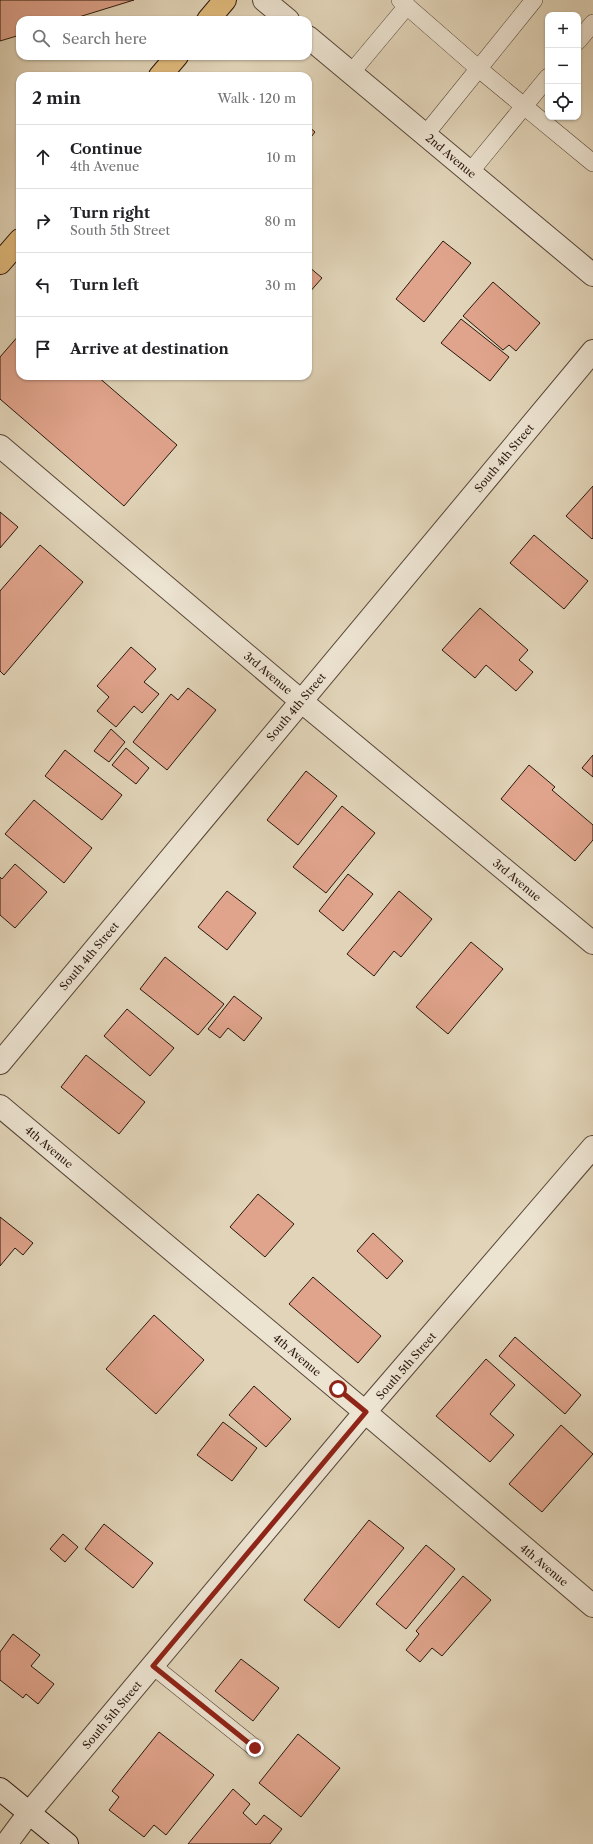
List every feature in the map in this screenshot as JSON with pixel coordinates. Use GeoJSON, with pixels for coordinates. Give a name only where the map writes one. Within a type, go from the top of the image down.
{"type":"FeatureCollection","features":[{"type":"Feature","properties":{"kind":"main road"},"geometry":{"type":"LineString","coordinates":[[211,16],[225,0]]}},
{"type":"Feature","properties":{"kind":"main road"},"geometry":{"type":"LineString","coordinates":[[163,72],[174,60]]}},
{"type":"Feature","properties":{"kind":"main road"},"geometry":{"type":"LineString","coordinates":[[0,263],[16,245]]}},
{"type":"Feature","properties":{"kind":"street"},"geometry":{"type":"LineString","coordinates":[[264,0],[283,16]]}},
{"type":"Feature","properties":{"kind":"street","name":"2nd Avenue"},"geometry":{"type":"LineString","coordinates":[[312,40],[593,275]]}},
{"type":"Feature","properties":{"kind":"street","name":"South 4th Street"},"geometry":{"type":"LineString","coordinates":[[0,1063],[593,351]]}},
{"type":"Feature","properties":{"kind":"street","name":"3rd Avenue"},"geometry":{"type":"LineString","coordinates":[[0,446],[301,701],[593,943]]}},
{"type":"Feature","properties":{"kind":"street","name":"4th Avenue"},"geometry":{"type":"LineString","coordinates":[[0,1106],[366,1412],[593,1606]]}},
{"type":"Feature","properties":{"kind":"street","name":"South 5th Street"},"geometry":{"type":"LineString","coordinates":[[6,1844],[30,1813],[366,1412],[593,1147]]}},
{"type":"Feature","properties":{"kind":"street"},"geometry":{"type":"LineString","coordinates":[[0,1789],[67,1844]]}},
{"type":"Feature","properties":{"kind":"lane"},"geometry":{"type":"LineString","coordinates":[[425,134],[534,0]]}},
{"type":"Feature","properties":{"kind":"lane"},"geometry":{"type":"LineString","coordinates":[[352,73],[404,3],[479,69],[593,163]]}},
{"type":"Feature","properties":{"kind":"lane"},"geometry":{"type":"LineString","coordinates":[[581,37],[593,23]]}},
{"type":"Feature","properties":{"kind":"lane"},"geometry":{"type":"LineString","coordinates":[[470,172],[545,81]]}},
{"type":"Feature","properties":{"kind":"lane"},"geometry":{"type":"LineString","coordinates":[[153,1666],[255,1748]]}},
{"type":"Feature","properties":{"kind":"building"},"geometry":{"type":"Polygon","coordinates":[[[0,0],[134,0],[82,16],[16,16],[16,36],[0,41],[0,0]]]}},
{"type":"Feature","properties":{"kind":"building"},"geometry":{"type":"Polygon","coordinates":[[[443,241],[471,263],[424,322],[396,299],[443,241]]]}},
{"type":"Feature","properties":{"kind":"building"},"geometry":{"type":"Polygon","coordinates":[[[312,269],[322,278],[312,289],[312,269]]]}},
{"type":"Feature","properties":{"kind":"building"},"geometry":{"type":"Polygon","coordinates":[[[493,282],[540,323],[516,351],[509,345],[503,350],[463,316],[493,282]]]}},
{"type":"Feature","properties":{"kind":"building"},"geometry":{"type":"Polygon","coordinates":[[[461,319],[509,357],[490,381],[441,343],[461,319]]]}},
{"type":"Feature","properties":{"kind":"building"},"geometry":{"type":"Polygon","coordinates":[[[16,339],[16,380],[102,380],[177,445],[124,506],[0,399],[0,357],[16,339]]]}},
{"type":"Feature","properties":{"kind":"building"},"geometry":{"type":"Polygon","coordinates":[[[593,486],[593,538],[592,539],[566,516],[593,486]]]}},
{"type":"Feature","properties":{"kind":"building"},"geometry":{"type":"Polygon","coordinates":[[[0,512],[18,527],[0,548],[0,512]]]}},
{"type":"Feature","properties":{"kind":"building"},"geometry":{"type":"Polygon","coordinates":[[[534,535],[588,581],[564,609],[510,563],[534,535]]]}},
{"type":"Feature","properties":{"kind":"building"},"geometry":{"type":"Polygon","coordinates":[[[40,545],[83,582],[4,675],[0,671],[0,591],[40,545]]]}},
{"type":"Feature","properties":{"kind":"building"},"geometry":{"type":"Polygon","coordinates":[[[480,608],[528,650],[519,660],[533,672],[516,691],[486,665],[475,678],[442,650],[480,608]]]}},
{"type":"Feature","properties":{"kind":"building"},"geometry":{"type":"Polygon","coordinates":[[[131,647],[156,669],[144,682],[159,694],[142,713],[134,706],[116,727],[97,711],[109,697],[97,686],[131,647]]]}},
{"type":"Feature","properties":{"kind":"building"},"geometry":{"type":"Polygon","coordinates":[[[188,688],[216,710],[167,770],[133,742],[171,694],[178,700],[188,688]]]}},
{"type":"Feature","properties":{"kind":"building"},"geometry":{"type":"Polygon","coordinates":[[[111,729],[125,742],[109,762],[94,751],[111,729]]]}},
{"type":"Feature","properties":{"kind":"building"},"geometry":{"type":"Polygon","coordinates":[[[126,748],[149,768],[136,784],[112,765],[126,748]]]}},
{"type":"Feature","properties":{"kind":"building"},"geometry":{"type":"Polygon","coordinates":[[[65,750],[122,795],[102,820],[45,776],[65,750]]]}},
{"type":"Feature","properties":{"kind":"building"},"geometry":{"type":"Polygon","coordinates":[[[593,755],[593,777],[582,768],[593,755]]]}},
{"type":"Feature","properties":{"kind":"building"},"geometry":{"type":"Polygon","coordinates":[[[529,765],[555,787],[552,790],[593,825],[593,840],[575,861],[501,799],[529,765]]]}},
{"type":"Feature","properties":{"kind":"building"},"geometry":{"type":"Polygon","coordinates":[[[306,771],[337,796],[298,845],[267,820],[306,771]]]}},
{"type":"Feature","properties":{"kind":"building"},"geometry":{"type":"Polygon","coordinates":[[[34,800],[92,848],[64,883],[5,834],[34,800]]]}},
{"type":"Feature","properties":{"kind":"building"},"geometry":{"type":"Polygon","coordinates":[[[342,806],[375,833],[326,893],[293,867],[342,806]]]}},
{"type":"Feature","properties":{"kind":"building"},"geometry":{"type":"Polygon","coordinates":[[[15,864],[47,892],[15,928],[0,915],[0,877],[2,879],[15,864]]]}},
{"type":"Feature","properties":{"kind":"building"},"geometry":{"type":"Polygon","coordinates":[[[348,874],[373,894],[343,931],[319,911],[348,874]]]}},
{"type":"Feature","properties":{"kind":"building"},"geometry":{"type":"Polygon","coordinates":[[[227,891],[256,913],[227,950],[198,927],[227,891]]]}},
{"type":"Feature","properties":{"kind":"building"},"geometry":{"type":"Polygon","coordinates":[[[399,891],[432,919],[401,957],[394,951],[374,976],[347,954],[399,891]]]}},
{"type":"Feature","properties":{"kind":"building"},"geometry":{"type":"Polygon","coordinates":[[[471,942],[503,969],[448,1034],[416,1007],[471,942]]]}},
{"type":"Feature","properties":{"kind":"building"},"geometry":{"type":"Polygon","coordinates":[[[165,957],[224,1004],[198,1035],[140,989],[165,957]]]}},
{"type":"Feature","properties":{"kind":"building"},"geometry":{"type":"Polygon","coordinates":[[[234,996],[262,1018],[244,1041],[228,1028],[220,1038],[208,1029],[234,996]]]}},
{"type":"Feature","properties":{"kind":"building"},"geometry":{"type":"Polygon","coordinates":[[[127,1009],[174,1048],[150,1076],[104,1036],[127,1009]]]}},
{"type":"Feature","properties":{"kind":"building"},"geometry":{"type":"Polygon","coordinates":[[[86,1055],[145,1102],[119,1134],[61,1087],[86,1055]]]}},
{"type":"Feature","properties":{"kind":"building"},"geometry":{"type":"Polygon","coordinates":[[[258,1194],[294,1224],[265,1257],[230,1227],[258,1194]]]}},
{"type":"Feature","properties":{"kind":"building"},"geometry":{"type":"Polygon","coordinates":[[[0,1217],[33,1243],[23,1255],[15,1248],[0,1266],[0,1217]]]}},
{"type":"Feature","properties":{"kind":"building"},"geometry":{"type":"Polygon","coordinates":[[[373,1233],[403,1261],[387,1279],[357,1251],[373,1233]]]}},
{"type":"Feature","properties":{"kind":"building"},"geometry":{"type":"Polygon","coordinates":[[[313,1277],[381,1336],[358,1363],[289,1304],[313,1277]]]}},
{"type":"Feature","properties":{"kind":"building"},"geometry":{"type":"Polygon","coordinates":[[[154,1315],[204,1360],[156,1414],[106,1369],[154,1315]]]}},
{"type":"Feature","properties":{"kind":"building"},"geometry":{"type":"Polygon","coordinates":[[[515,1337],[581,1395],[565,1414],[499,1356],[515,1337]]]}},
{"type":"Feature","properties":{"kind":"building"},"geometry":{"type":"Polygon","coordinates":[[[486,1359],[515,1385],[490,1414],[514,1435],[490,1462],[436,1416],[486,1359]]]}},
{"type":"Feature","properties":{"kind":"building"},"geometry":{"type":"Polygon","coordinates":[[[254,1386],[291,1419],[266,1447],[229,1415],[254,1386]]]}},
{"type":"Feature","properties":{"kind":"building"},"geometry":{"type":"Polygon","coordinates":[[[223,1422],[257,1448],[232,1481],[197,1455],[223,1422]]]}},
{"type":"Feature","properties":{"kind":"building"},"geometry":{"type":"Polygon","coordinates":[[[561,1425],[593,1454],[542,1512],[509,1484],[561,1425]]]}},
{"type":"Feature","properties":{"kind":"building"},"geometry":{"type":"Polygon","coordinates":[[[369,1520],[404,1548],[339,1628],[304,1600],[369,1520]]]}},
{"type":"Feature","properties":{"kind":"building"},"geometry":{"type":"Polygon","coordinates":[[[104,1524],[153,1563],[133,1588],[85,1549],[104,1524]]]}},
{"type":"Feature","properties":{"kind":"building"},"geometry":{"type":"Polygon","coordinates":[[[63,1534],[78,1547],[65,1562],[50,1549],[63,1534]]]}},
{"type":"Feature","properties":{"kind":"building"},"geometry":{"type":"Polygon","coordinates":[[[426,1545],[455,1569],[406,1629],[376,1604],[426,1545]]]}},
{"type":"Feature","properties":{"kind":"building"},"geometry":{"type":"Polygon","coordinates":[[[463,1576],[491,1600],[442,1656],[432,1648],[420,1662],[406,1650],[419,1634],[416,1631],[463,1576]]]}},
{"type":"Feature","properties":{"kind":"building"},"geometry":{"type":"Polygon","coordinates":[[[13,1634],[40,1655],[31,1666],[54,1684],[38,1704],[26,1694],[23,1698],[0,1680],[0,1652],[13,1634]]]}},
{"type":"Feature","properties":{"kind":"building"},"geometry":{"type":"Polygon","coordinates":[[[241,1659],[279,1688],[253,1721],[215,1691],[241,1659]]]}},
{"type":"Feature","properties":{"kind":"building"},"geometry":{"type":"Polygon","coordinates":[[[159,1732],[214,1775],[166,1835],[154,1825],[144,1837],[109,1810],[119,1797],[112,1791],[159,1732]]]}},
{"type":"Feature","properties":{"kind":"building"},"geometry":{"type":"Polygon","coordinates":[[[298,1734],[340,1768],[301,1817],[259,1783],[298,1734]]]}},
{"type":"Feature","properties":{"kind":"building"},"geometry":{"type":"Polygon","coordinates":[[[233,1789],[250,1804],[243,1813],[256,1825],[264,1815],[282,1829],[270,1844],[188,1844],[233,1789]]]}},
{"type":"Feature","properties":{"kind":"route"},"geometry":{"type":"LineString","coordinates":[[255,1748],[153,1666],[366,1412],[338,1389]]}}]}
